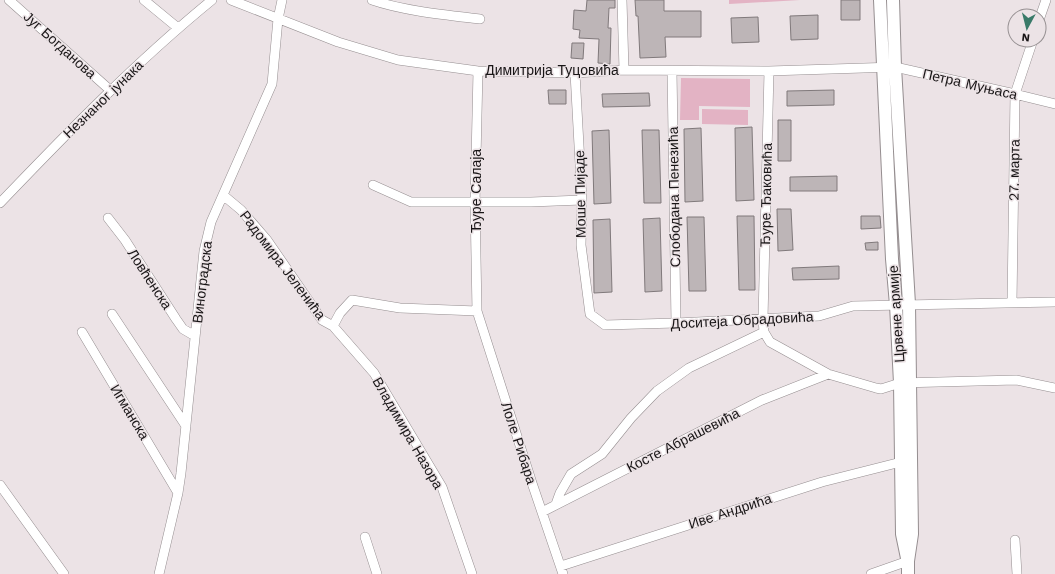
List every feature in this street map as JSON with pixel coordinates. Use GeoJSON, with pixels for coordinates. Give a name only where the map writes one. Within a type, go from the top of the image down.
{"type":"FeatureCollection","features":[{"type":"Feature","properties":{"kind":"main road"},"geometry":{"type":"LineString","coordinates":[[880,0],[889,67]]}},
{"type":"Feature","properties":{"kind":"main road"},"geometry":{"type":"LineString","coordinates":[[889,67],[893,0]]}},
{"type":"Feature","properties":{"kind":"main road","name":"Црвене армије"},"geometry":{"type":"LineString","coordinates":[[889,67],[909,304],[901,462],[902,534],[908,561]]}},
{"type":"Feature","properties":{"kind":"main road","name":"Црвене армије"},"geometry":{"type":"LineString","coordinates":[[889,67],[892,247],[896,305],[905,384],[912,534],[908,561],[908,574]]}},
{"type":"Feature","properties":{"kind":"street","name":"Југ Богданова"},"geometry":{"type":"LineString","coordinates":[[10,0],[110,90]]}},
{"type":"Feature","properties":{"kind":"street"},"geometry":{"type":"LineString","coordinates":[[144,0],[178,28]]}},
{"type":"Feature","properties":{"kind":"street","name":"Незнаног јунака"},"geometry":{"type":"LineString","coordinates":[[0,203],[110,90],[178,28],[212,0]]}},
{"type":"Feature","properties":{"kind":"street","name":"Димитрија Туцовића"},"geometry":{"type":"LineString","coordinates":[[232,0],[338,42],[398,60],[478,71],[575,73],[624,70],[769,71],[889,67]]}},
{"type":"Feature","properties":{"kind":"street","name":"Виноградска"},"geometry":{"type":"LineString","coordinates":[[159,574],[178,493],[204,251],[211,222],[272,84],[278,19],[282,0]]}},
{"type":"Feature","properties":{"kind":"street"},"geometry":{"type":"LineString","coordinates":[[372,0],[382,4],[480,19]]}},
{"type":"Feature","properties":{"kind":"street"},"geometry":{"type":"LineString","coordinates":[[622,0],[624,70]]}},
{"type":"Feature","properties":{"kind":"street","name":"27. марта"},"geometry":{"type":"LineString","coordinates":[[1012,303],[1015,94],[1029,48]]}},
{"type":"Feature","properties":{"kind":"street","name":"Петра Муњаса"},"geometry":{"type":"LineString","coordinates":[[889,67],[1055,104]]}},
{"type":"Feature","properties":{"kind":"street","name":"Ђуре Салаја"},"geometry":{"type":"LineString","coordinates":[[477,312],[475,203],[478,71]]}},
{"type":"Feature","properties":{"kind":"street","name":"Слободана Пенезића"},"geometry":{"type":"LineString","coordinates":[[672,71],[676,324]]}},
{"type":"Feature","properties":{"kind":"street","name":"Ђуре Ђаковића"},"geometry":{"type":"LineString","coordinates":[[764,319],[769,71]]}},
{"type":"Feature","properties":{"kind":"street","name":"Моше Пијаде"},"geometry":{"type":"LineString","coordinates":[[575,73],[582,200],[581,245],[590,314]]}},
{"type":"Feature","properties":{"kind":"street"},"geometry":{"type":"LineString","coordinates":[[373,185],[411,202],[475,203],[582,200]]}},
{"type":"Feature","properties":{"kind":"street","name":"Радомира Јеленића"},"geometry":{"type":"LineString","coordinates":[[223,195],[242,210],[267,240],[322,320],[333,326],[340,313],[352,300],[400,308],[477,312]]}},
{"type":"Feature","properties":{"kind":"street","name":"Ловћенска"},"geometry":{"type":"LineString","coordinates":[[108,218],[125,240],[183,329],[195,336]]}},
{"type":"Feature","properties":{"kind":"street","name":"Доситеја Обрадовића"},"geometry":{"type":"LineString","coordinates":[[590,314],[605,325],[676,324],[819,316],[853,306],[1055,302]]}},
{"type":"Feature","properties":{"kind":"street","name":"Лоле Рибара"},"geometry":{"type":"LineString","coordinates":[[477,312],[562,570]]}},
{"type":"Feature","properties":{"kind":"street"},"geometry":{"type":"LineString","coordinates":[[112,314],[186,426]]}},
{"type":"Feature","properties":{"kind":"street"},"geometry":{"type":"LineString","coordinates":[[764,319],[764,332],[770,342],[828,374],[881,389],[905,384],[1016,380],[1055,388]]}},
{"type":"Feature","properties":{"kind":"street","name":"Владимира Назора"},"geometry":{"type":"LineString","coordinates":[[333,326],[374,373],[442,487],[472,574]]}},
{"type":"Feature","properties":{"kind":"street","name":"Игманска"},"geometry":{"type":"LineString","coordinates":[[82,332],[178,493]]}},
{"type":"Feature","properties":{"kind":"street","name":"Доситеја Обрадовића"},"geometry":{"type":"LineString","coordinates":[[556,504],[560,493],[571,474],[602,454],[631,418],[657,391],[689,368],[764,332]]}},
{"type":"Feature","properties":{"kind":"street","name":"Косте Абрашевића"},"geometry":{"type":"LineString","coordinates":[[542,512],[762,400],[828,374]]}},
{"type":"Feature","properties":{"kind":"street","name":"Иве Андрића"},"geometry":{"type":"LineString","coordinates":[[562,570],[822,482],[901,462]]}},
{"type":"Feature","properties":{"kind":"street"},"geometry":{"type":"LineString","coordinates":[[0,485],[64,574]]}},
{"type":"Feature","properties":{"kind":"street"},"geometry":{"type":"LineString","coordinates":[[365,536],[377,574]]}},
{"type":"Feature","properties":{"kind":"street"},"geometry":{"type":"LineString","coordinates":[[1015,540],[1018,574]]}},
{"type":"Feature","properties":{"kind":"street"},"geometry":{"type":"LineString","coordinates":[[871,574],[908,561]]}},
{"type":"Feature","properties":{"kind":"shaded area"},"geometry":{"type":"Polygon","coordinates":[[[729,0],[800,0],[729,4],[729,0]]]}},
{"type":"Feature","properties":{"kind":"shaded area"},"geometry":{"type":"Polygon","coordinates":[[[681,78],[750,79],[750,107],[699,106],[699,120],[680,120],[681,78]]]}},
{"type":"Feature","properties":{"kind":"shaded area"},"geometry":{"type":"Polygon","coordinates":[[[702,109],[748,110],[748,125],[702,124],[702,109]]]}},
{"type":"Feature","properties":{"kind":"building"},"geometry":{"type":"Polygon","coordinates":[[[587,0],[615,0],[615,8],[609,8],[608,28],[611,28],[610,64],[598,63],[599,39],[579,38],[580,30],[573,29],[574,10],[586,11],[587,0]]]}},
{"type":"Feature","properties":{"kind":"building"},"geometry":{"type":"Polygon","coordinates":[[[635,0],[664,0],[664,11],[701,11],[701,37],[665,37],[666,57],[640,58],[638,16],[636,16],[635,0]]]}},
{"type":"Feature","properties":{"kind":"building"},"geometry":{"type":"Polygon","coordinates":[[[841,0],[860,0],[860,20],[841,20],[841,0]]]}},
{"type":"Feature","properties":{"kind":"building"},"geometry":{"type":"Polygon","coordinates":[[[818,15],[818,39],[791,40],[790,16],[818,15]]]}},
{"type":"Feature","properties":{"kind":"building"},"geometry":{"type":"Polygon","coordinates":[[[758,17],[759,42],[732,43],[731,18],[758,17]]]}},
{"type":"Feature","properties":{"kind":"building"},"geometry":{"type":"Polygon","coordinates":[[[572,43],[584,43],[583,59],[571,58],[572,43]]]}},
{"type":"Feature","properties":{"kind":"building"},"geometry":{"type":"Polygon","coordinates":[[[548,90],[566,90],[566,104],[549,104],[548,90]]]}},
{"type":"Feature","properties":{"kind":"building"},"geometry":{"type":"Polygon","coordinates":[[[834,90],[834,105],[787,106],[787,91],[834,90]]]}},
{"type":"Feature","properties":{"kind":"building"},"geometry":{"type":"Polygon","coordinates":[[[649,93],[650,106],[603,107],[602,94],[649,93]]]}},
{"type":"Feature","properties":{"kind":"building"},"geometry":{"type":"Polygon","coordinates":[[[778,120],[791,120],[791,161],[778,161],[778,120]]]}},
{"type":"Feature","properties":{"kind":"building"},"geometry":{"type":"Polygon","coordinates":[[[752,127],[754,200],[736,201],[735,128],[752,127]]]}},
{"type":"Feature","properties":{"kind":"building"},"geometry":{"type":"Polygon","coordinates":[[[701,128],[703,201],[685,202],[684,129],[701,128]]]}},
{"type":"Feature","properties":{"kind":"building"},"geometry":{"type":"Polygon","coordinates":[[[609,130],[611,203],[594,204],[592,131],[609,130]]]}},
{"type":"Feature","properties":{"kind":"building"},"geometry":{"type":"Polygon","coordinates":[[[642,130],[659,130],[661,203],[644,203],[642,130]]]}},
{"type":"Feature","properties":{"kind":"building"},"geometry":{"type":"Polygon","coordinates":[[[837,176],[837,191],[790,191],[790,177],[837,176]]]}},
{"type":"Feature","properties":{"kind":"building"},"geometry":{"type":"Polygon","coordinates":[[[777,209],[791,209],[793,250],[778,251],[777,209]]]}},
{"type":"Feature","properties":{"kind":"building"},"geometry":{"type":"Polygon","coordinates":[[[737,216],[754,216],[755,290],[739,290],[737,216]]]}},
{"type":"Feature","properties":{"kind":"building"},"geometry":{"type":"Polygon","coordinates":[[[861,216],[880,216],[881,228],[861,229],[861,216]]]}},
{"type":"Feature","properties":{"kind":"building"},"geometry":{"type":"Polygon","coordinates":[[[687,217],[704,217],[706,291],[689,291],[687,217]]]}},
{"type":"Feature","properties":{"kind":"building"},"geometry":{"type":"Polygon","coordinates":[[[660,218],[662,291],[645,292],[643,219],[660,218]]]}},
{"type":"Feature","properties":{"kind":"building"},"geometry":{"type":"Polygon","coordinates":[[[610,219],[612,292],[594,293],[593,220],[610,219]]]}},
{"type":"Feature","properties":{"kind":"building"},"geometry":{"type":"Polygon","coordinates":[[[878,242],[878,250],[866,250],[865,243],[878,242]]]}},
{"type":"Feature","properties":{"kind":"building"},"geometry":{"type":"Polygon","coordinates":[[[839,266],[839,279],[793,280],[792,268],[839,266]]]}}]}
